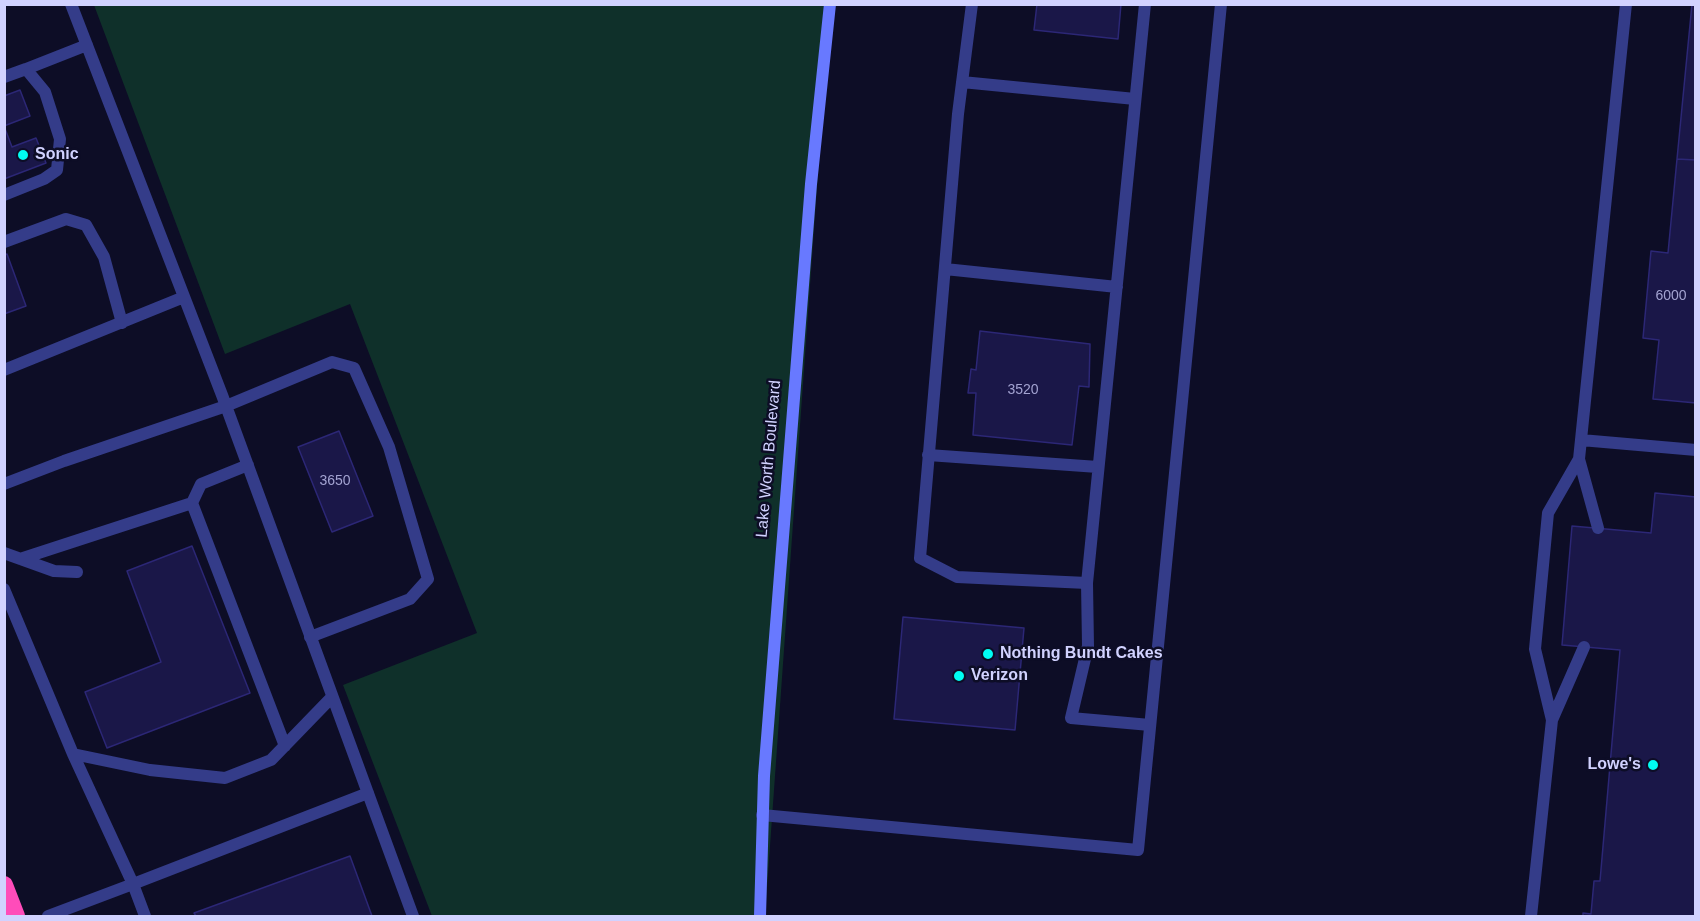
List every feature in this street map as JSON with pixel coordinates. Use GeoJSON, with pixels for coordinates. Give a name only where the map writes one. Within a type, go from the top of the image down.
{"type":"FeatureCollection","features":[{"type":"Feature","properties":{"kind":"highway"},"geometry":{"type":"LineString","coordinates":[[4,885],[16,916]]}},
{"type":"Feature","properties":{"kind":"main road","name":"Lake Worth Boulevard"},"geometry":{"type":"LineString","coordinates":[[760,916],[766,740],[811,184],[830,4]]}},
{"type":"Feature","properties":{"kind":"lane"},"geometry":{"type":"LineString","coordinates":[[71,4],[226,406],[413,916]]}},
{"type":"Feature","properties":{"kind":"lane"},"geometry":{"type":"LineString","coordinates":[[972,4],[962,82],[920,558],[957,577],[1087,583]]}},
{"type":"Feature","properties":{"kind":"lane"},"geometry":{"type":"LineString","coordinates":[[1145,4],[1087,583],[1088,646],[1071,718],[1150,725]]}},
{"type":"Feature","properties":{"kind":"lane"},"geometry":{"type":"LineString","coordinates":[[762,815],[1138,850],[1221,4]]}},
{"type":"Feature","properties":{"kind":"lane"},"geometry":{"type":"LineString","coordinates":[[1598,528],[1579,459],[1626,4]]}},
{"type":"Feature","properties":{"kind":"lane"},"geometry":{"type":"LineString","coordinates":[[4,77],[87,45]]}},
{"type":"Feature","properties":{"kind":"lane"},"geometry":{"type":"LineString","coordinates":[[4,195],[45,179],[57,170],[60,139],[45,92],[26,69]]}},
{"type":"Feature","properties":{"kind":"lane"},"geometry":{"type":"LineString","coordinates":[[962,82],[1135,99]]}},
{"type":"Feature","properties":{"kind":"lane"},"geometry":{"type":"LineString","coordinates":[[4,242],[66,219],[86,225],[104,257],[122,323]]}},
{"type":"Feature","properties":{"kind":"lane"},"geometry":{"type":"LineString","coordinates":[[945,269],[1118,287]]}},
{"type":"Feature","properties":{"kind":"lane"},"geometry":{"type":"LineString","coordinates":[[4,370],[184,297]]}},
{"type":"Feature","properties":{"kind":"lane"},"geometry":{"type":"LineString","coordinates":[[4,484],[64,461],[226,406],[332,362],[354,368],[389,447],[428,579],[410,599],[310,637]]}},
{"type":"Feature","properties":{"kind":"lane"},"geometry":{"type":"LineString","coordinates":[[1581,440],[1695,450]]}},
{"type":"Feature","properties":{"kind":"lane"},"geometry":{"type":"LineString","coordinates":[[928,455],[1098,467]]}},
{"type":"Feature","properties":{"kind":"lane"},"geometry":{"type":"LineString","coordinates":[[1552,720],[1535,649],[1548,513],[1579,459]]}},
{"type":"Feature","properties":{"kind":"lane"},"geometry":{"type":"LineString","coordinates":[[20,559],[192,502],[201,484],[248,465]]}},
{"type":"Feature","properties":{"kind":"lane"},"geometry":{"type":"LineString","coordinates":[[192,502],[285,746]]}},
{"type":"Feature","properties":{"kind":"lane"},"geometry":{"type":"LineString","coordinates":[[4,553],[54,571],[77,572]]}},
{"type":"Feature","properties":{"kind":"lane"},"geometry":{"type":"LineString","coordinates":[[4,589],[73,754],[133,884],[145,916]]}},
{"type":"Feature","properties":{"kind":"lane"},"geometry":{"type":"LineString","coordinates":[[1531,916],[1552,720],[1584,647]]}},
{"type":"Feature","properties":{"kind":"lane"},"geometry":{"type":"LineString","coordinates":[[73,754],[150,770],[225,778],[271,760],[332,697]]}},
{"type":"Feature","properties":{"kind":"lane"},"geometry":{"type":"LineString","coordinates":[[48,916],[368,793]]}},
{"type":"Feature","properties":{"kind":"green space"},"geometry":{"type":"Polygon","coordinates":[[[94,5],[830,5],[765,916],[432,916],[343,685],[477,633],[350,304],[225,354],[94,5]]]}},
{"type":"Feature","properties":{"kind":"building"},"geometry":{"type":"Polygon","coordinates":[[[1037,4],[1121,4],[1118,39],[1034,30],[1037,4]]]}},
{"type":"Feature","properties":{"kind":"building"},"geometry":{"type":"Polygon","coordinates":[[[1692,4],[1696,4],[1696,160],[1677,159],[1692,4]]]}},
{"type":"Feature","properties":{"kind":"building","name":"Sonic"},"geometry":{"type":"Polygon","coordinates":[[[20,90],[30,116],[4,126],[4,96],[20,90]]]}},
{"type":"Feature","properties":{"kind":"building","name":"Sonic"},"geometry":{"type":"Polygon","coordinates":[[[4,126],[12,147],[36,138],[46,163],[4,179],[4,126]]]}},
{"type":"Feature","properties":{"kind":"building"},"geometry":{"type":"Polygon","coordinates":[[[1677,159],[1696,160],[1696,403],[1653,399],[1659,340],[1643,338],[1651,251],[1668,253],[1677,159]]]}},
{"type":"Feature","properties":{"kind":"building"},"geometry":{"type":"Polygon","coordinates":[[[7,254],[26,306],[4,314],[4,255],[7,254]]]}},
{"type":"Feature","properties":{"kind":"building"},"geometry":{"type":"Polygon","coordinates":[[[980,331],[1090,344],[1089,387],[1079,386],[1072,445],[973,435],[976,393],[968,393],[971,369],[976,370],[980,331]]]}},
{"type":"Feature","properties":{"kind":"building"},"geometry":{"type":"Polygon","coordinates":[[[339,431],[373,516],[332,532],[298,447],[339,431]]]}},
{"type":"Feature","properties":{"kind":"building","name":"Lowe's"},"geometry":{"type":"Polygon","coordinates":[[[1655,493],[1696,497],[1696,916],[1583,916],[1583,913],[1591,914],[1594,881],[1600,881],[1620,650],[1562,645],[1572,526],[1651,533],[1655,493]]]}},
{"type":"Feature","properties":{"kind":"building"},"geometry":{"type":"Polygon","coordinates":[[[192,546],[250,693],[107,748],[85,692],[161,662],[127,571],[192,546]]]}},
{"type":"Feature","properties":{"kind":"building"},"geometry":{"type":"Polygon","coordinates":[[[903,617],[1024,628],[1015,730],[894,719],[903,617]]]}},
{"type":"Feature","properties":{"kind":"building"},"geometry":{"type":"Polygon","coordinates":[[[350,856],[372,916],[196,916],[194,913],[350,856]]]}},
{"type":"Feature","properties":{"kind":"place","name":"Sonic"},"geometry":{"type":"Point","coordinates":[23,155]}},
{"type":"Feature","properties":{"kind":"place","name":"Nothing Bundt Cakes"},"geometry":{"type":"Point","coordinates":[988,654]}},
{"type":"Feature","properties":{"kind":"place","name":"Verizon"},"geometry":{"type":"Point","coordinates":[959,676]}},
{"type":"Feature","properties":{"kind":"place","name":"Lowe's"},"geometry":{"type":"Point","coordinates":[1653,765]}}]}
